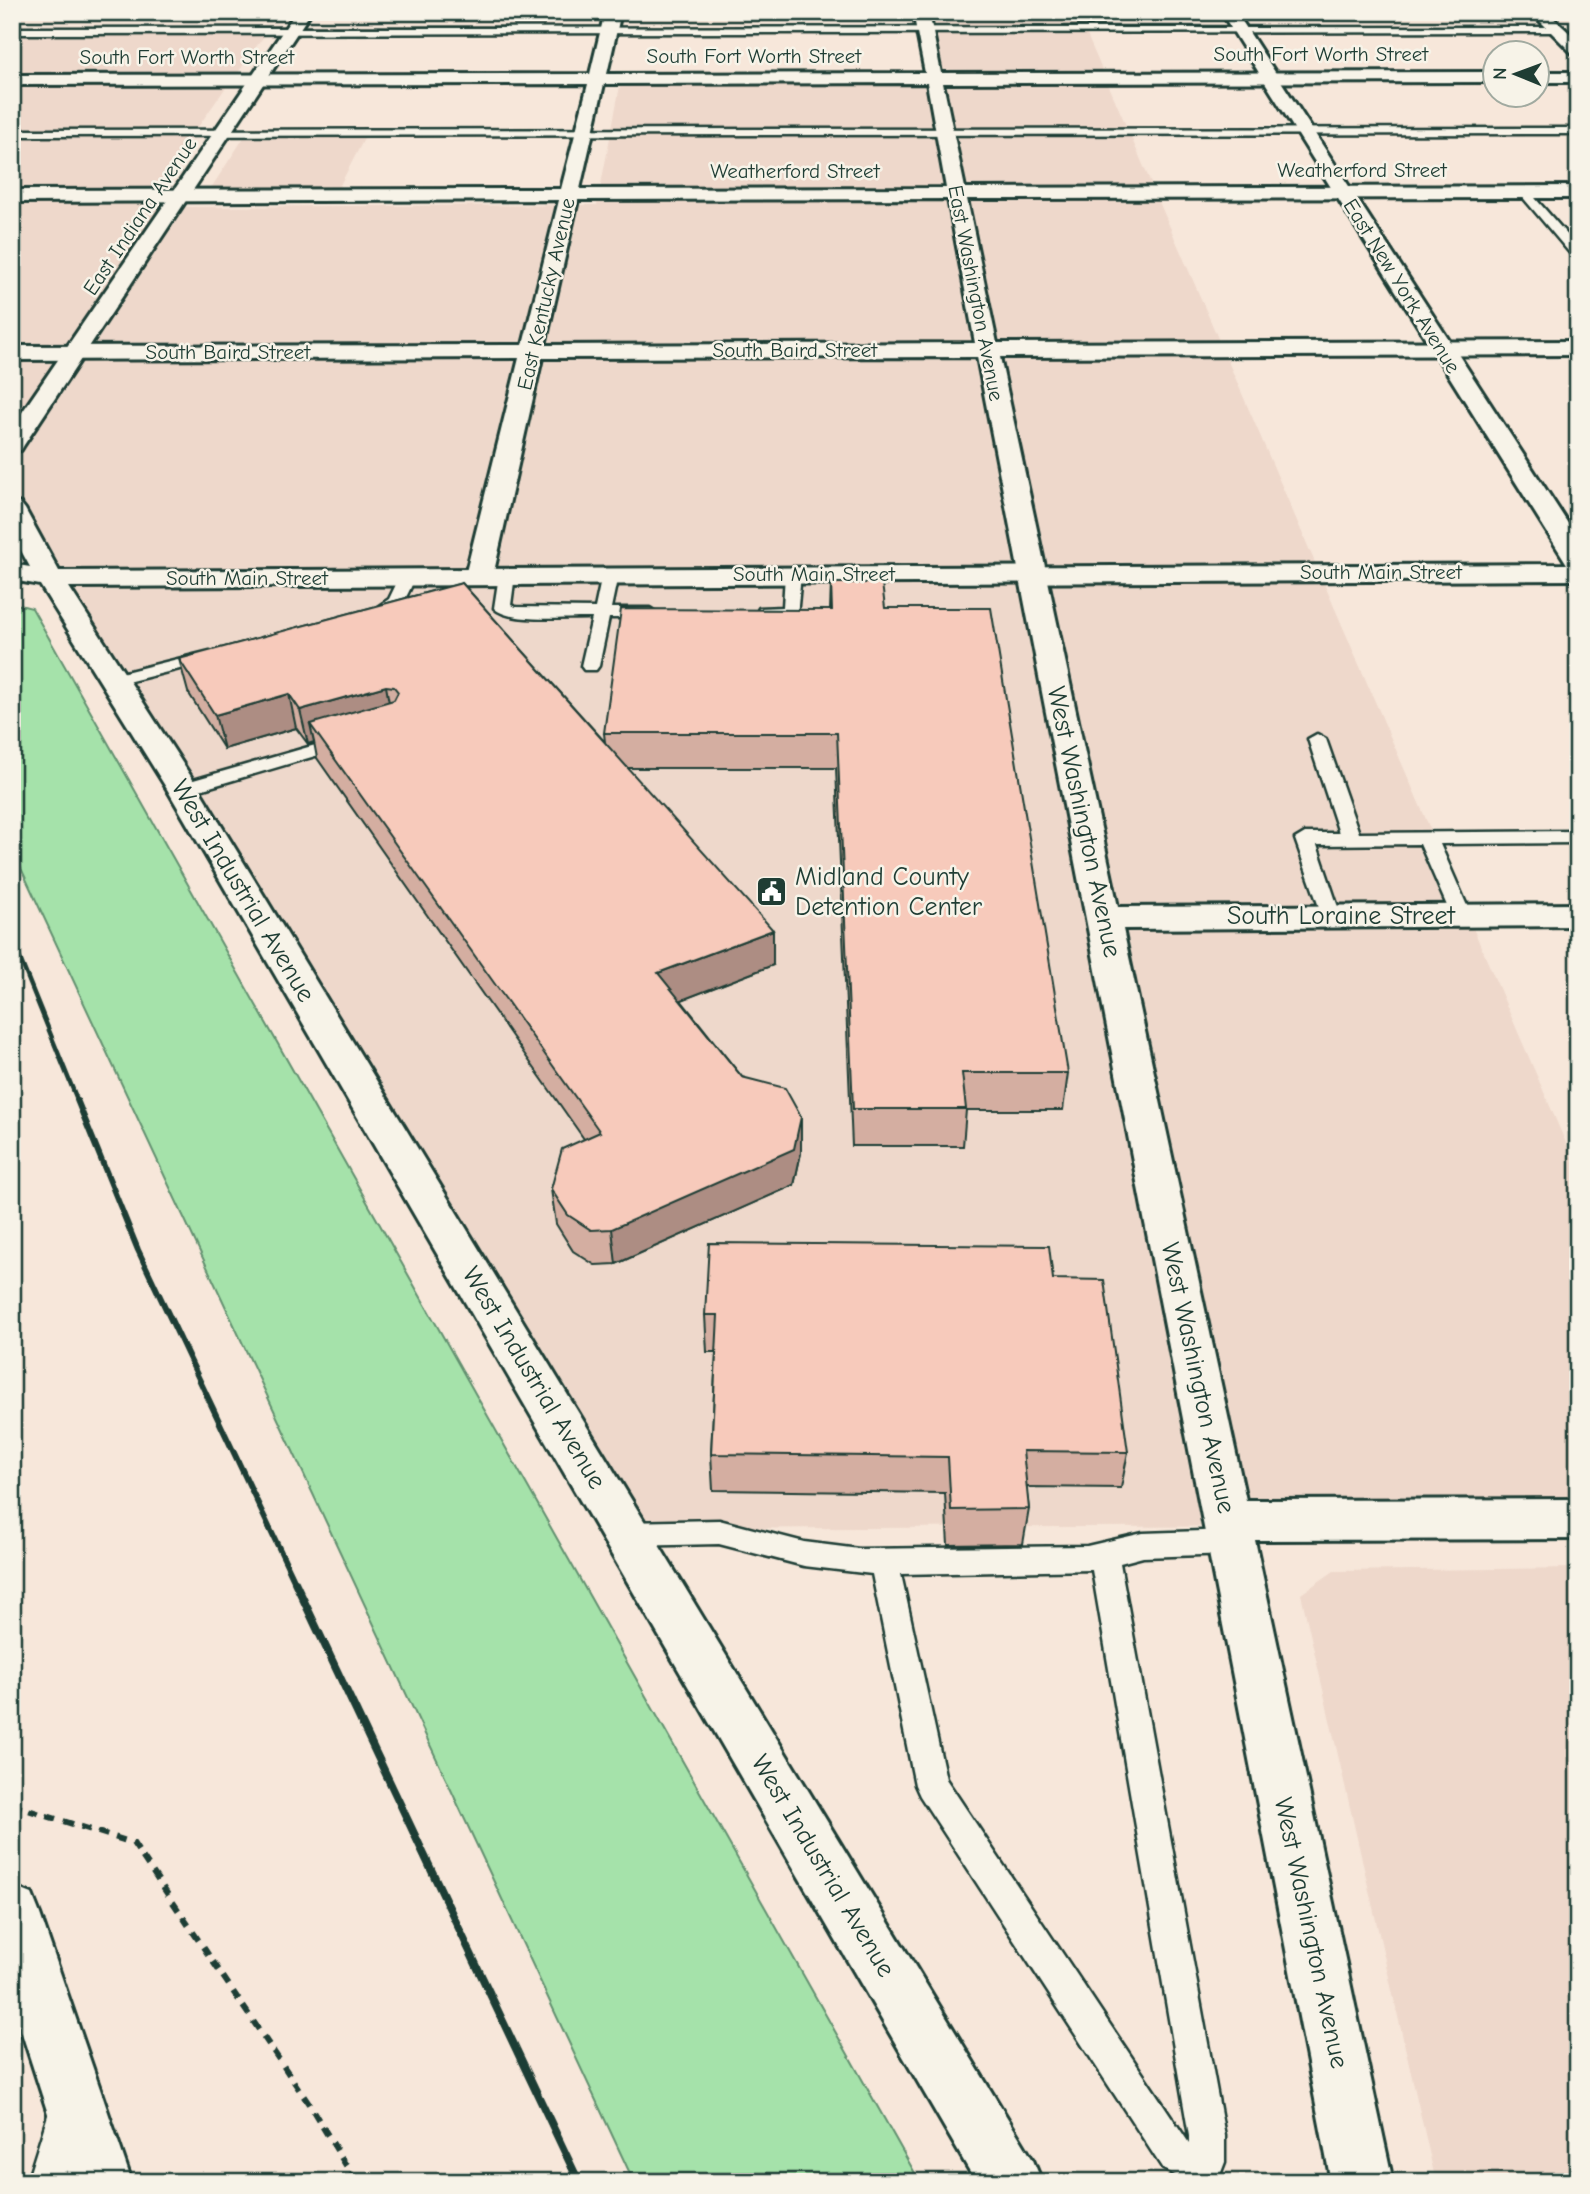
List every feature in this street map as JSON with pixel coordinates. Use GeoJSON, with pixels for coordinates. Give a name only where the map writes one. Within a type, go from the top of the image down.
{"type":"FeatureCollection","features":[{"type":"Feature","properties":{"kind":"street","name":"East Indiana Avenue"},"geometry":{"type":"LineString","coordinates":[[12,445],[304,12]]}},
{"type":"Feature","properties":{"kind":"street"},"geometry":{"type":"LineString","coordinates":[[1538,12],[1578,50]]}},
{"type":"Feature","properties":{"kind":"street","name":"East Washington Avenue"},"geometry":{"type":"LineString","coordinates":[[923,20],[1034,574]]}},
{"type":"Feature","properties":{"kind":"street","name":"East New York Avenue"},"geometry":{"type":"LineString","coordinates":[[1232,20],[1578,560]]}},
{"type":"Feature","properties":{"kind":"street","name":"East Kentucky Avenue"},"geometry":{"type":"LineString","coordinates":[[479,576],[611,21]]}},
{"type":"Feature","properties":{"kind":"street"},"geometry":{"type":"LineString","coordinates":[[1552,77],[1578,76]]}},
{"type":"Feature","properties":{"kind":"street","name":"South Fort Worth Street"},"geometry":{"type":"LineString","coordinates":[[12,80],[1482,77]]}},
{"type":"Feature","properties":{"kind":"street","name":"Weatherford Street"},"geometry":{"type":"LineString","coordinates":[[12,196],[1578,192]]}},
{"type":"Feature","properties":{"kind":"street","name":"South Baird Street"},"geometry":{"type":"LineString","coordinates":[[12,353],[1578,348]]}},
{"type":"Feature","properties":{"kind":"street","name":"West Industrial Avenue"},"geometry":{"type":"LineString","coordinates":[[12,509],[25,579],[115,680],[183,789],[1011,2182]]}},
{"type":"Feature","properties":{"kind":"street","name":"South Main Street"},"geometry":{"type":"LineString","coordinates":[[25,579],[1578,572]]}},
{"type":"Feature","properties":{"kind":"street","name":"West Washington Avenue"},"geometry":{"type":"LineString","coordinates":[[1034,574],[1362,2182]]}},
{"type":"Feature","properties":{"kind":"street","name":"South Loraine Street"},"geometry":{"type":"LineString","coordinates":[[1104,918],[1578,915]]}},
{"type":"Feature","properties":{"kind":"street"},"geometry":{"type":"LineString","coordinates":[[1229,1531],[1578,1519]]}},
{"type":"Feature","properties":{"kind":"street"},"geometry":{"type":"LineString","coordinates":[[12,1914],[101,2182]]}},
{"type":"Feature","properties":{"kind":"lane"},"geometry":{"type":"LineString","coordinates":[[12,31],[292,30],[611,21],[923,20],[1232,20],[1555,29]]}},
{"type":"Feature","properties":{"kind":"lane"},"geometry":{"type":"LineString","coordinates":[[12,133],[1578,131]]}},
{"type":"Feature","properties":{"kind":"lane"},"geometry":{"type":"LineString","coordinates":[[1524,192],[1578,255]]}},
{"type":"Feature","properties":{"kind":"lane"},"geometry":{"type":"LineString","coordinates":[[750,612],[791,612],[793,574]]}},
{"type":"Feature","properties":{"kind":"lane"},"geometry":{"type":"LineString","coordinates":[[508,575],[502,608],[515,612],[670,612]]}},
{"type":"Feature","properties":{"kind":"lane"},"geometry":{"type":"LineString","coordinates":[[590,666],[610,575]]}},
{"type":"Feature","properties":{"kind":"lane"},"geometry":{"type":"LineString","coordinates":[[358,619],[385,612],[398,602],[407,577]]}},
{"type":"Feature","properties":{"kind":"lane"},"geometry":{"type":"LineString","coordinates":[[115,680],[223,653]]}},
{"type":"Feature","properties":{"kind":"lane"},"geometry":{"type":"LineString","coordinates":[[183,789],[367,735]]}},
{"type":"Feature","properties":{"kind":"lane"},"geometry":{"type":"LineString","coordinates":[[1317,739],[1351,839]]}},
{"type":"Feature","properties":{"kind":"lane"},"geometry":{"type":"LineString","coordinates":[[1331,916],[1305,839],[1578,837]]}},
{"type":"Feature","properties":{"kind":"lane"},"geometry":{"type":"LineString","coordinates":[[1428,839],[1461,915]]}},
{"type":"Feature","properties":{"kind":"lane"},"geometry":{"type":"LineString","coordinates":[[627,1534],[719,1532],[804,1554],[859,1562],[1087,1559],[1143,1545],[1229,1531]]}},
{"type":"Feature","properties":{"kind":"lane"},"geometry":{"type":"LineString","coordinates":[[884,1561],[931,1785],[1152,2123],[1176,2156],[1194,2165],[1208,2162],[1206,2136],[1104,1555]]}},
{"type":"Feature","properties":{"kind":"lane"},"geometry":{"type":"LineString","coordinates":[[45,2182],[72,2096]]}},
{"type":"Feature","properties":{"kind":"path"},"geometry":{"type":"LineString","coordinates":[[12,1804],[133,1843],[309,2104],[356,2182]]}},
{"type":"Feature","properties":{"kind":"shaded area"},"geometry":{"type":"Polygon","coordinates":[[[921,12],[1077,12],[1578,1171],[1578,1525],[607,1529],[12,518],[12,83],[226,87],[142,207],[597,205],[620,86],[933,77],[921,12]]]}},
{"type":"Feature","properties":{"kind":"shaded area"},"geometry":{"type":"Polygon","coordinates":[[[12,33],[266,33],[237,74],[12,76],[12,33]]]}},
{"type":"Feature","properties":{"kind":"shaded area"},"geometry":{"type":"Polygon","coordinates":[[[366,135],[339,187],[211,188],[245,136],[366,135]]]}},
{"type":"Feature","properties":{"kind":"shaded area"},"geometry":{"type":"Polygon","coordinates":[[[1578,1568],[1578,2182],[1436,2182],[1301,1594],[1334,1571],[1578,1568]]]}},
{"type":"Feature","properties":{"kind":"green space"},"geometry":{"type":"Polygon","coordinates":[[[12,603],[32,608],[920,2182],[634,2182],[12,849],[12,603]]]}},
{"type":"Feature","properties":{"kind":"building"},"geometry":{"type":"Polygon","coordinates":[[[462,583],[773,930],[658,973],[742,1077],[785,1088],[801,1117],[794,1149],[612,1229],[591,1230],[568,1215],[551,1189],[562,1149],[600,1132],[310,724],[394,700],[398,692],[394,687],[386,686],[300,710],[289,694],[215,715],[179,659],[462,583]]]}},
{"type":"Feature","properties":{"kind":"building"},"geometry":{"type":"Polygon","coordinates":[[[831,583],[882,583],[885,608],[991,608],[1068,1073],[962,1073],[966,1109],[853,1109],[837,733],[604,733],[621,609],[832,610],[831,583]]]}},
{"type":"Feature","properties":{"kind":"building"},"geometry":{"type":"Polygon","coordinates":[[[709,1243],[1049,1246],[1053,1279],[1104,1280],[1128,1452],[1023,1451],[1029,1509],[951,1510],[948,1457],[711,1454],[718,1315],[705,1315],[709,1243]]]}},
{"type":"Feature","properties":{"kind":"railway"},"geometry":{"type":"LineString","coordinates":[[12,939],[78,1102]]}},
{"type":"Feature","properties":{"kind":"railway"},"geometry":{"type":"LineString","coordinates":[[77,1100],[138,1250],[296,1584]]}},
{"type":"Feature","properties":{"kind":"railway"},"geometry":{"type":"LineString","coordinates":[[295,1582],[579,2182]]}},
{"type":"Feature","properties":{"kind":"place","name":"Midland County Detention Center"},"geometry":{"type":"Point","coordinates":[772,892]}}]}
